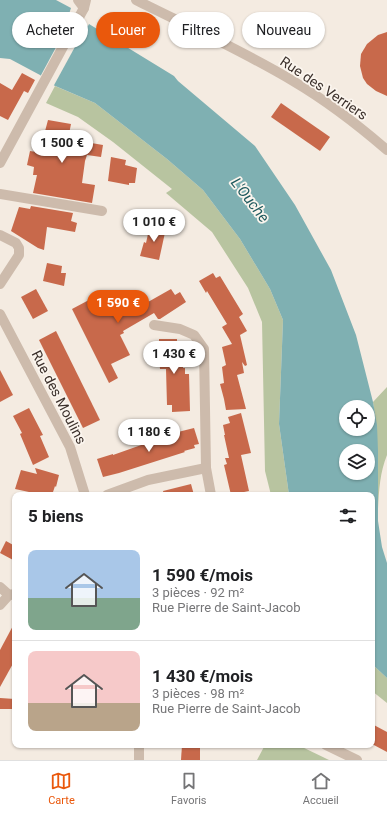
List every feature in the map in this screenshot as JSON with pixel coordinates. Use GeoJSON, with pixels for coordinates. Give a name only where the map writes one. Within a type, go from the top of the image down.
{"type":"FeatureCollection","features":[{"type":"Feature","properties":{"kind":"street","name":"Rue des Verriers"},"geometry":{"type":"LineString","coordinates":[[136,0],[294,81],[350,119],[387,150]]}},
{"type":"Feature","properties":{"kind":"street"},"geometry":{"type":"LineString","coordinates":[[0,163],[40,89],[83,3]]}},
{"type":"Feature","properties":{"kind":"street"},"geometry":{"type":"LineString","coordinates":[[0,194],[102,211]]}},
{"type":"Feature","properties":{"kind":"street"},"geometry":{"type":"LineString","coordinates":[[0,235],[16,243],[19,248],[19,255],[0,284]]}},
{"type":"Feature","properties":{"kind":"street","name":"Rue des Moulins"},"geometry":{"type":"LineString","coordinates":[[0,314],[70,447],[84,492]]}},
{"type":"Feature","properties":{"kind":"street"},"geometry":{"type":"LineString","coordinates":[[154,326],[180,329],[194,335],[204,349],[206,468],[210,492]]}},
{"type":"Feature","properties":{"kind":"street"},"geometry":{"type":"LineString","coordinates":[[115,492],[148,480],[206,468]]}},
{"type":"Feature","properties":{"kind":"street"},"geometry":{"type":"LineString","coordinates":[[0,587],[12,595],[0,605]]}},
{"type":"Feature","properties":{"kind":"street"},"geometry":{"type":"LineString","coordinates":[[139,748],[139,760]]}},
{"type":"Feature","properties":{"kind":"street"},"geometry":{"type":"LineString","coordinates":[[332,748],[357,760]]}},
{"type":"Feature","properties":{"kind":"green space"},"geometry":{"type":"Polygon","coordinates":[[[55,86],[95,103],[167,159],[203,190],[240,239],[270,289],[283,320],[279,424],[289,492],[270,492],[265,471],[262,322],[248,288],[212,232],[166,193],[172,189],[113,142],[78,117],[46,103],[55,86]]]}},
{"type":"Feature","properties":{"kind":"green space"},"geometry":{"type":"Polygon","coordinates":[[[387,387],[387,455],[381,475],[378,509],[377,442],[375,400],[387,387]]]}},
{"type":"Feature","properties":{"kind":"green space"},"geometry":{"type":"Polygon","coordinates":[[[375,667],[387,678],[387,703],[375,693],[375,667]]]}},
{"type":"Feature","properties":{"kind":"green space"},"geometry":{"type":"Polygon","coordinates":[[[263,748],[304,748],[329,760],[257,760],[263,748]]]}},
{"type":"Feature","properties":{"kind":"water","name":"L'Ouche"},"geometry":{"type":"Polygon","coordinates":[[[0,0],[56,0],[71,8],[70,12],[12,12],[12,48],[88,48],[89,24],[96,28],[96,48],[128,48],[174,76],[255,146],[295,205],[331,270],[356,335],[372,400],[339,400],[339,436],[375,436],[375,414],[378,451],[378,521],[382,547],[387,563],[387,678],[375,667],[375,492],[289,492],[279,424],[283,320],[270,289],[240,239],[203,190],[167,159],[95,103],[53,85],[40,75],[10,59],[0,58],[0,0]]]}},
{"type":"Feature","properties":{"kind":"pier"},"geometry":{"type":"Polygon","coordinates":[[[56,48],[74,48],[53,87],[40,77],[56,48]]]}},
{"type":"Feature","properties":{"kind":"building"},"geometry":{"type":"Polygon","coordinates":[[[387,32],[387,96],[376,91],[367,84],[363,78],[360,66],[361,54],[367,44],[378,35],[387,32]]]}},
{"type":"Feature","properties":{"kind":"building"},"geometry":{"type":"Polygon","coordinates":[[[22,73],[35,80],[28,93],[24,91],[8,120],[0,116],[0,83],[12,90],[22,73]]]}},
{"type":"Feature","properties":{"kind":"building"},"geometry":{"type":"Polygon","coordinates":[[[281,103],[330,137],[320,151],[271,117],[281,103]]]}},
{"type":"Feature","properties":{"kind":"building"},"geometry":{"type":"Polygon","coordinates":[[[48,120],[71,124],[68,139],[103,145],[101,157],[87,155],[85,161],[82,183],[95,185],[92,203],[33,193],[37,175],[33,175],[34,167],[27,165],[30,151],[36,152],[40,134],[44,135],[48,120]]]}},
{"type":"Feature","properties":{"kind":"building"},"geometry":{"type":"Polygon","coordinates":[[[111,157],[126,160],[125,165],[137,168],[135,183],[129,183],[129,185],[108,181],[111,157]]]}},
{"type":"Feature","properties":{"kind":"building"},"geometry":{"type":"Polygon","coordinates":[[[31,206],[73,213],[71,221],[77,223],[75,232],[47,227],[44,250],[38,248],[11,231],[19,207],[30,209],[31,206]]]}},
{"type":"Feature","properties":{"kind":"building"},"geometry":{"type":"Polygon","coordinates":[[[150,225],[166,228],[159,260],[140,256],[144,242],[146,243],[150,225]]]}},
{"type":"Feature","properties":{"kind":"building"},"geometry":{"type":"Polygon","coordinates":[[[47,263],[62,266],[61,273],[66,273],[64,286],[43,281],[47,263]]]}},
{"type":"Feature","properties":{"kind":"building"},"geometry":{"type":"Polygon","coordinates":[[[213,273],[216,278],[220,276],[243,314],[239,317],[247,331],[240,335],[247,365],[245,366],[242,362],[244,373],[237,375],[246,409],[226,410],[220,384],[224,383],[222,367],[226,365],[222,347],[232,344],[222,327],[227,324],[207,291],[206,293],[199,281],[213,273]]]}},
{"type":"Feature","properties":{"kind":"building"},"geometry":{"type":"Polygon","coordinates":[[[36,289],[48,311],[33,319],[21,297],[36,289]]]}},
{"type":"Feature","properties":{"kind":"building"},"geometry":{"type":"Polygon","coordinates":[[[171,289],[175,295],[180,292],[186,302],[160,319],[158,319],[154,313],[123,331],[124,333],[120,335],[130,355],[111,364],[118,378],[109,383],[72,309],[104,292],[109,292],[120,310],[143,295],[148,302],[171,289]]]}},
{"type":"Feature","properties":{"kind":"building"},"geometry":{"type":"Polygon","coordinates":[[[56,331],[100,420],[83,428],[39,340],[56,331]]]}},
{"type":"Feature","properties":{"kind":"building"},"geometry":{"type":"Polygon","coordinates":[[[159,339],[177,339],[177,358],[183,358],[183,368],[185,368],[185,374],[189,374],[190,411],[172,412],[172,405],[167,405],[166,369],[160,369],[159,358],[154,358],[154,346],[159,346],[159,339]]]}},
{"type":"Feature","properties":{"kind":"building"},"geometry":{"type":"Polygon","coordinates":[[[0,370],[13,395],[0,402],[0,370]]]}},
{"type":"Feature","properties":{"kind":"building"},"geometry":{"type":"Polygon","coordinates":[[[29,408],[43,435],[40,436],[49,457],[33,465],[20,434],[22,433],[13,416],[29,408]]]}},
{"type":"Feature","properties":{"kind":"building"},"geometry":{"type":"Polygon","coordinates":[[[241,413],[251,453],[241,455],[249,491],[230,492],[224,465],[227,464],[225,458],[229,458],[223,425],[230,423],[228,417],[241,413]]]}},
{"type":"Feature","properties":{"kind":"building"},"geometry":{"type":"Polygon","coordinates":[[[194,428],[199,444],[194,445],[195,448],[103,477],[97,459],[194,428]]]}},
{"type":"Feature","properties":{"kind":"building"},"geometry":{"type":"Polygon","coordinates":[[[35,468],[59,475],[53,492],[29,492],[15,489],[21,470],[37,474],[35,468]]]}},
{"type":"Feature","properties":{"kind":"building"},"geometry":{"type":"Polygon","coordinates":[[[191,484],[193,492],[163,492],[191,484]]]}},
{"type":"Feature","properties":{"kind":"building"},"geometry":{"type":"Polygon","coordinates":[[[6,541],[12,544],[12,559],[0,553],[6,541]]]}},
{"type":"Feature","properties":{"kind":"building"},"geometry":{"type":"Polygon","coordinates":[[[12,628],[12,665],[0,687],[0,650],[12,628]]]}},
{"type":"Feature","properties":{"kind":"building"},"geometry":{"type":"Polygon","coordinates":[[[0,698],[12,699],[12,709],[0,709],[0,698]]]}},
{"type":"Feature","properties":{"kind":"building"},"geometry":{"type":"Polygon","coordinates":[[[375,726],[387,732],[387,752],[375,746],[375,726]]]}},
{"type":"Feature","properties":{"kind":"building"},"geometry":{"type":"Polygon","coordinates":[[[182,748],[200,748],[200,760],[181,760],[182,748]]]}}]}
